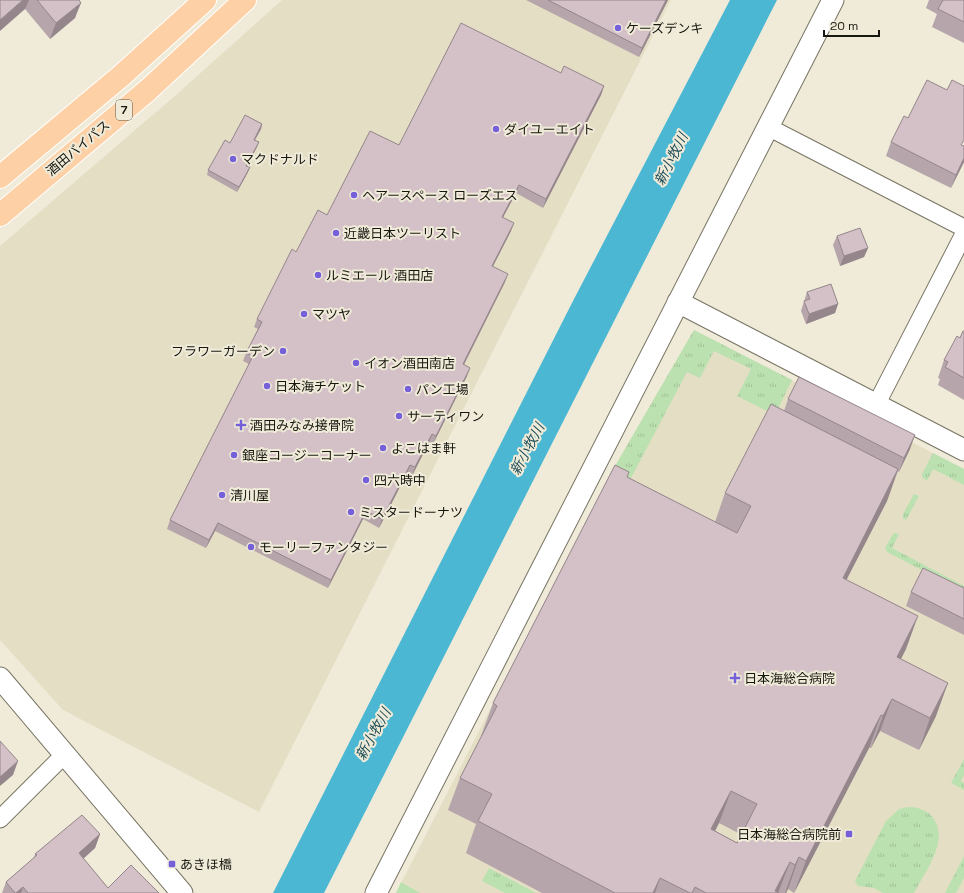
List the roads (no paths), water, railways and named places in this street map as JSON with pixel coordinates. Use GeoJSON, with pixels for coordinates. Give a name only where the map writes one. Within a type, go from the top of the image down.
{"type":"FeatureCollection","features":[{"type":"Feature","properties":{"kind":"highway","name":"7"},"geometry":{"type":"LineString","coordinates":[[0,177],[121,76],[205,0]]}},
{"type":"Feature","properties":{"kind":"highway","name":"酒田バイパス"},"geometry":{"type":"LineString","coordinates":[[0,215],[148,90],[245,0]]}},
{"type":"Feature","properties":{"kind":"street"},"geometry":{"type":"LineString","coordinates":[[376,893],[833,0]]}},
{"type":"Feature","properties":{"kind":"street"},"geometry":{"type":"LineString","coordinates":[[768,127],[964,228]]}},
{"type":"Feature","properties":{"kind":"street"},"geometry":{"type":"LineString","coordinates":[[876,405],[964,234]]}},
{"type":"Feature","properties":{"kind":"street"},"geometry":{"type":"LineString","coordinates":[[678,302],[964,450]]}},
{"type":"Feature","properties":{"kind":"street"},"geometry":{"type":"LineString","coordinates":[[0,678],[182,893]]}},
{"type":"Feature","properties":{"kind":"street"},"geometry":{"type":"LineString","coordinates":[[0,819],[64,755]]}},
{"type":"Feature","properties":{"kind":"water","name":"新小牧川"},"geometry":{"type":"Polygon","coordinates":[[[730,0],[777,0],[324,893],[273,893],[574,299],[730,0]]]}},
{"type":"Feature","properties":{"kind":"place","name":"ケーズデンキ"},"geometry":{"type":"Point","coordinates":[618,28]}},
{"type":"Feature","properties":{"kind":"place","name":"ダイユーエイト"},"geometry":{"type":"Point","coordinates":[496,129]}},
{"type":"Feature","properties":{"kind":"place","name":"マクドナルド"},"geometry":{"type":"Point","coordinates":[233,159]}},
{"type":"Feature","properties":{"kind":"place","name":"ヘアースペース ローズエス"},"geometry":{"type":"Point","coordinates":[354,195]}},
{"type":"Feature","properties":{"kind":"place","name":"近畿日本ツーリスト"},"geometry":{"type":"Point","coordinates":[336,233]}},
{"type":"Feature","properties":{"kind":"place","name":"ルミエール 酒田店"},"geometry":{"type":"Point","coordinates":[318,275]}},
{"type":"Feature","properties":{"kind":"place","name":"マツヤ"},"geometry":{"type":"Point","coordinates":[304,314]}},
{"type":"Feature","properties":{"kind":"place","name":"フラワーガーデン"},"geometry":{"type":"Point","coordinates":[283,351]}},
{"type":"Feature","properties":{"kind":"place","name":"イオン酒田南店"},"geometry":{"type":"Point","coordinates":[356,363]}},
{"type":"Feature","properties":{"kind":"place","name":"日本海チケット"},"geometry":{"type":"Point","coordinates":[267,386]}},
{"type":"Feature","properties":{"kind":"place","name":"パン工場"},"geometry":{"type":"Point","coordinates":[408,389]}},
{"type":"Feature","properties":{"kind":"place","name":"サーティワン"},"geometry":{"type":"Point","coordinates":[399,416]}},
{"type":"Feature","properties":{"kind":"place","name":"酒田みなみ接骨院"},"geometry":{"type":"Point","coordinates":[241,425]}},
{"type":"Feature","properties":{"kind":"place","name":"よこはま軒"},"geometry":{"type":"Point","coordinates":[383,448]}},
{"type":"Feature","properties":{"kind":"place","name":"銀座コージーコーナー"},"geometry":{"type":"Point","coordinates":[234,455]}},
{"type":"Feature","properties":{"kind":"place","name":"四六時中"},"geometry":{"type":"Point","coordinates":[366,480]}},
{"type":"Feature","properties":{"kind":"place","name":"清川屋"},"geometry":{"type":"Point","coordinates":[222,495]}},
{"type":"Feature","properties":{"kind":"place","name":"ミスタードーナツ"},"geometry":{"type":"Point","coordinates":[351,512]}},
{"type":"Feature","properties":{"kind":"place","name":"モーリーファンタジー"},"geometry":{"type":"Point","coordinates":[251,547]}},
{"type":"Feature","properties":{"kind":"place","name":"日本海総合病院"},"geometry":{"type":"Point","coordinates":[735,678]}},
{"type":"Feature","properties":{"kind":"place","name":"日本海総合病院前"},"geometry":{"type":"Point","coordinates":[849,834]}},
{"type":"Feature","properties":{"kind":"place","name":"あきほ橋"},"geometry":{"type":"Point","coordinates":[172,864]}}]}
